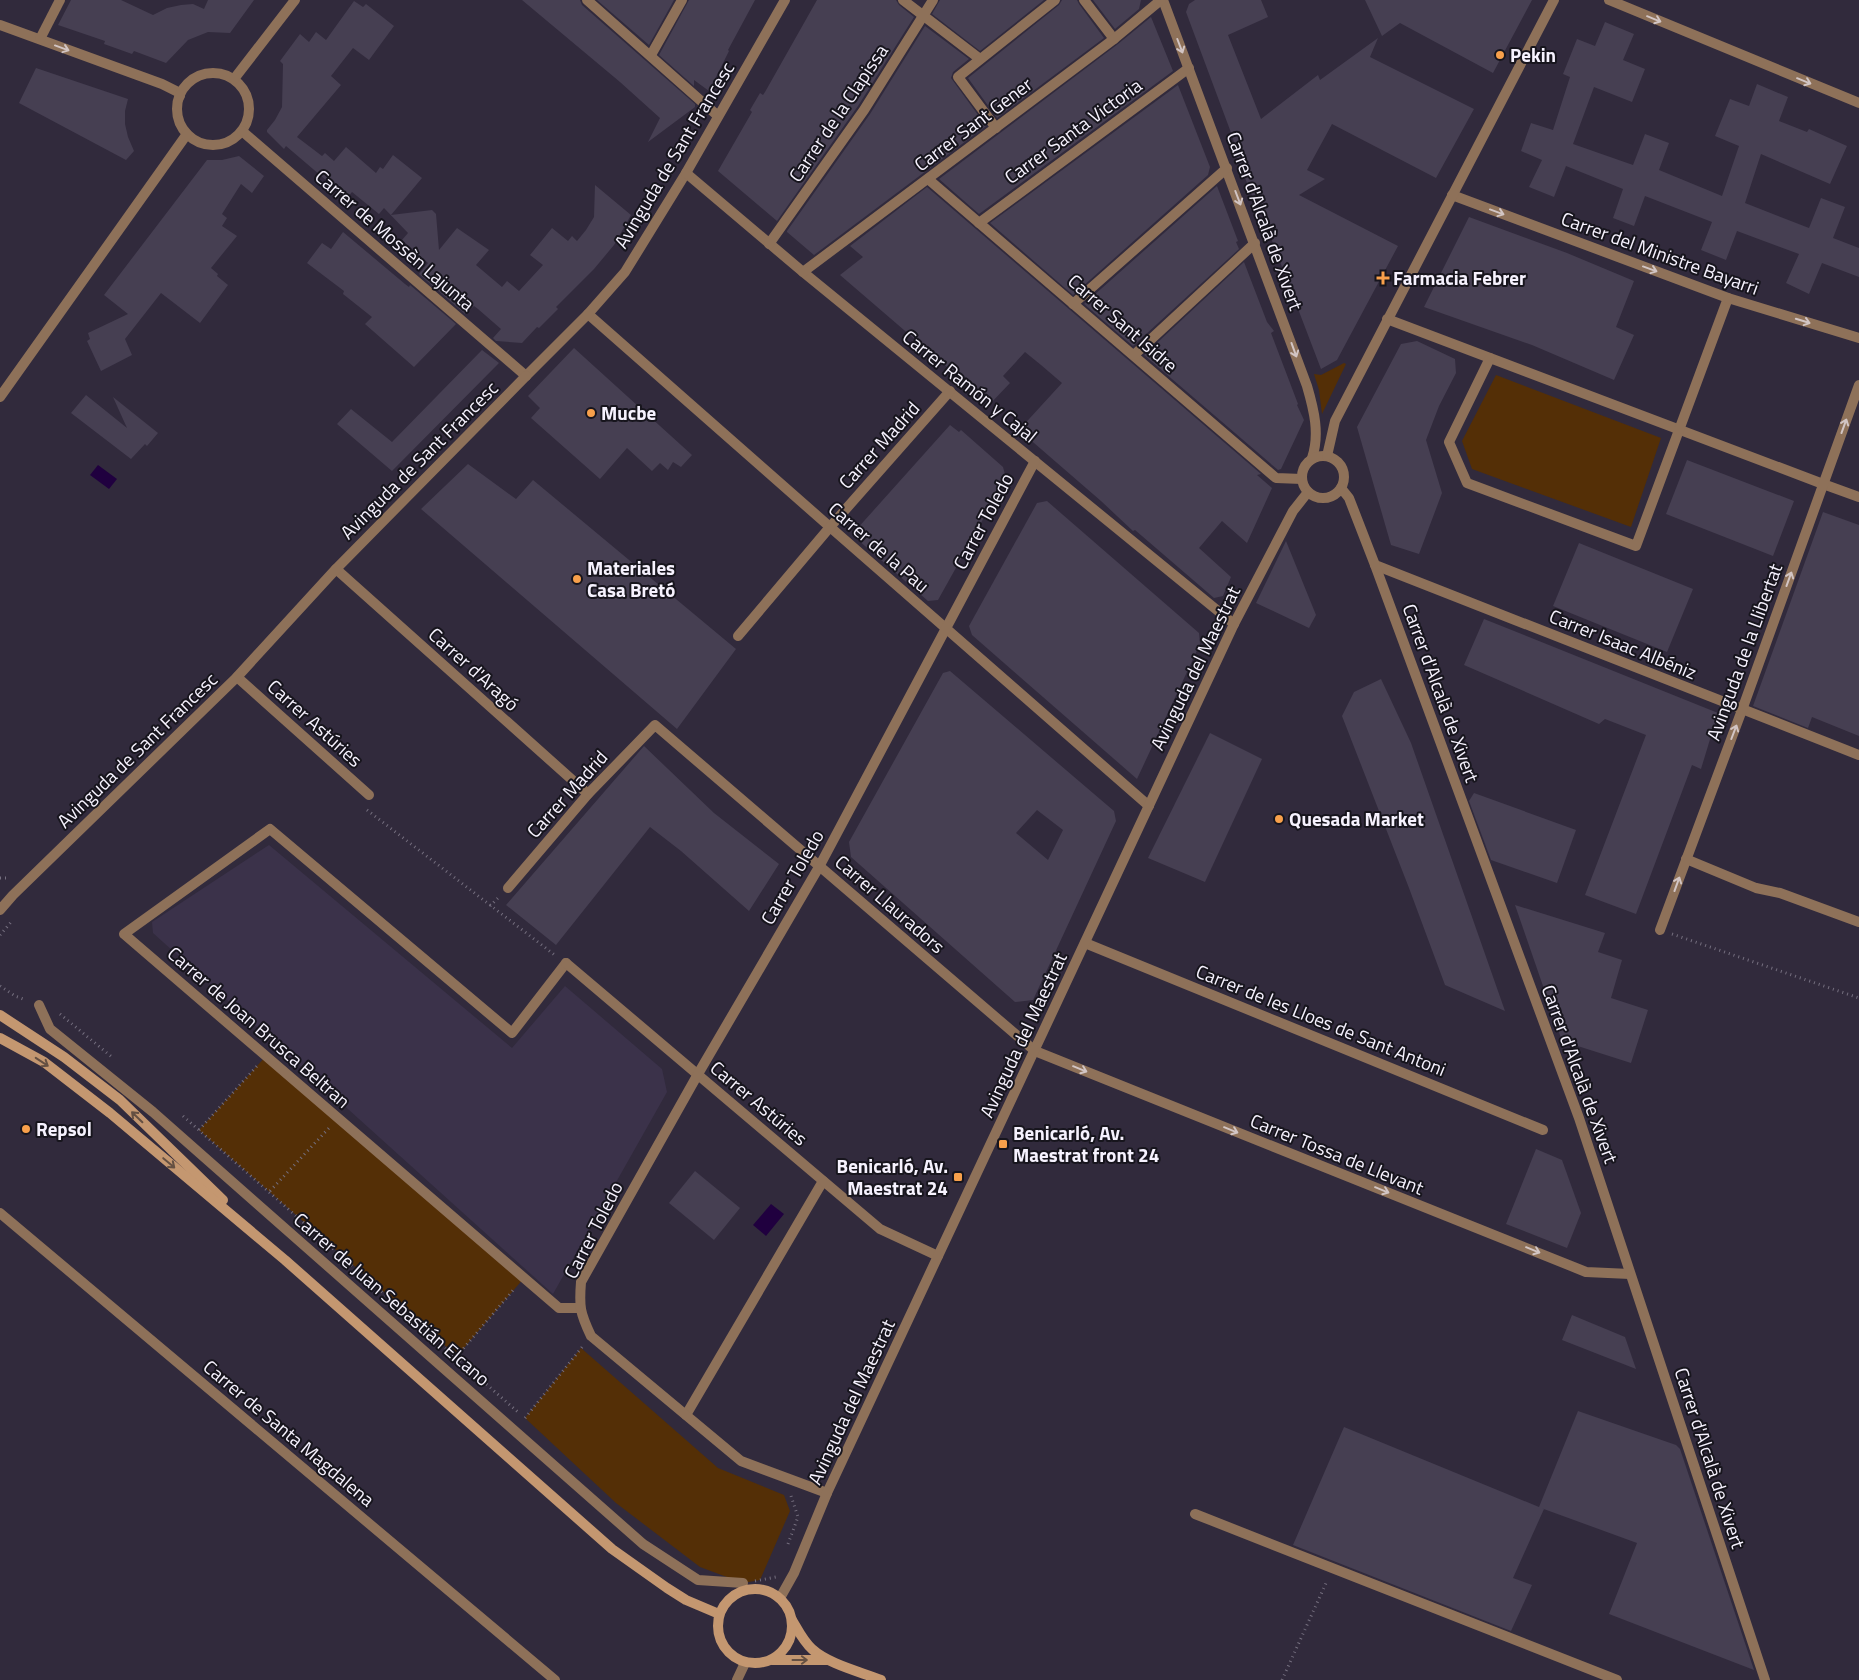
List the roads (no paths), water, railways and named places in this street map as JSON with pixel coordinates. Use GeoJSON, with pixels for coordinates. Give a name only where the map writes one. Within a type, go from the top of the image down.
{"type":"FeatureCollection","features":[{"type":"Feature","properties":{"kind":"main road"},"geometry":{"type":"LineString","coordinates":[[0,1015],[64,1057],[120,1100],[285,1260]]}},
{"type":"Feature","properties":{"kind":"main road"},"geometry":{"type":"LineString","coordinates":[[0,1038],[44,1062],[110,1113],[285,1260],[612,1549],[666,1588],[686,1600],[719,1614]]}},
{"type":"Feature","properties":{"kind":"main road"},"geometry":{"type":"LineString","coordinates":[[792,1620],[792,1632],[788,1644],[780,1654],[758,1664],[745,1663],[734,1658],[725,1649],[719,1638],[717,1626],[719,1614],[725,1603],[734,1594],[745,1589],[757,1588],[770,1591],[780,1598],[788,1608],[792,1620],[802,1637],[813,1650],[831,1661],[881,1680]]}},
{"type":"Feature","properties":{"kind":"main road"},"geometry":{"type":"LineString","coordinates":[[770,1660],[831,1661]]}},
{"type":"Feature","properties":{"kind":"street"},"geometry":{"type":"LineString","coordinates":[[40,39],[60,0]]}},
{"type":"Feature","properties":{"kind":"street"},"geometry":{"type":"LineString","coordinates":[[234,79],[295,0]]}},
{"type":"Feature","properties":{"kind":"street"},"geometry":{"type":"LineString","coordinates":[[587,0],[718,116]]}},
{"type":"Feature","properties":{"kind":"street"},"geometry":{"type":"LineString","coordinates":[[651,55],[682,0]]}},
{"type":"Feature","properties":{"kind":"street","name":"Avinguda de Sant Francesc"},"geometry":{"type":"LineString","coordinates":[[0,910],[13,895],[237,677],[336,569],[588,314],[625,272],[686,173],[785,0]]}},
{"type":"Feature","properties":{"kind":"street"},"geometry":{"type":"LineString","coordinates":[[903,0],[980,60]]}},
{"type":"Feature","properties":{"kind":"street","name":"Carrer de la Clapissa"},"geometry":{"type":"LineString","coordinates":[[768,244],[864,110],[933,0]]}},
{"type":"Feature","properties":{"kind":"street"},"geometry":{"type":"LineString","coordinates":[[996,128],[958,77],[1055,0]]}},
{"type":"Feature","properties":{"kind":"street"},"geometry":{"type":"LineString","coordinates":[[1084,0],[1114,39]]}},
{"type":"Feature","properties":{"kind":"street","name":"Carrer Sant Gener"},"geometry":{"type":"LineString","coordinates":[[803,272],[928,180],[1114,39],[1162,0]]}},
{"type":"Feature","properties":{"kind":"street","name":"Carrer d'Alcalà de Xivert"},"geometry":{"type":"LineString","coordinates":[[1162,0],[1255,243],[1312,404],[1316,442],[1312,458]]}},
{"type":"Feature","properties":{"kind":"street"},"geometry":{"type":"LineString","coordinates":[[1327,456],[1336,421],[1387,319],[1554,0]]}},
{"type":"Feature","properties":{"kind":"street"},"geometry":{"type":"LineString","coordinates":[[1609,0],[1859,103]]}},
{"type":"Feature","properties":{"kind":"street"},"geometry":{"type":"LineString","coordinates":[[0,25],[162,84],[178,92],[180,96]]}},
{"type":"Feature","properties":{"kind":"street","name":"Carrer Santa Victoria"},"geometry":{"type":"LineString","coordinates":[[979,223],[1189,68]]}},
{"type":"Feature","properties":{"kind":"street"},"geometry":{"type":"LineString","coordinates":[[213,73],[234,79],[242,88],[247,98],[249,109],[247,121],[242,131],[225,143],[215,145],[195,140],[181,126],[178,116],[180,96],[185,86],[193,79],[213,73]]}},
{"type":"Feature","properties":{"kind":"street","name":"Carrer de Mossèn Lajunta"},"geometry":{"type":"LineString","coordinates":[[242,131],[526,376]]}},
{"type":"Feature","properties":{"kind":"street"},"geometry":{"type":"LineString","coordinates":[[0,397],[187,134]]}},
{"type":"Feature","properties":{"kind":"street"},"geometry":{"type":"LineString","coordinates":[[1073,304],[1227,168]]}},
{"type":"Feature","properties":{"kind":"street","name":"Carrer Ramón y Cajal"},"geometry":{"type":"LineString","coordinates":[[686,173],[768,244],[1234,624]]}},
{"type":"Feature","properties":{"kind":"street","name":"Carrer Sant Isidre"},"geometry":{"type":"LineString","coordinates":[[928,180],[1276,478],[1302,479]]}},
{"type":"Feature","properties":{"kind":"street","name":"Carrer del Ministre Bayarri"},"geometry":{"type":"LineString","coordinates":[[1452,195],[1728,298],[1859,338]]}},
{"type":"Feature","properties":{"kind":"street"},"geometry":{"type":"LineString","coordinates":[[1134,355],[1255,243]]}},
{"type":"Feature","properties":{"kind":"street"},"geometry":{"type":"LineString","coordinates":[[1490,358],[1448,442],[1467,483],[1636,546],[1728,298]]}},
{"type":"Feature","properties":{"kind":"street","name":"Carrer de la Pau"},"geometry":{"type":"LineString","coordinates":[[588,314],[1149,806]]}},
{"type":"Feature","properties":{"kind":"street"},"geometry":{"type":"LineString","coordinates":[[1387,319],[1859,496]]}},
{"type":"Feature","properties":{"kind":"street","name":"Avinguda de la Llibertat"},"geometry":{"type":"LineString","coordinates":[[1660,930],[1742,710],[1859,385]]}},
{"type":"Feature","properties":{"kind":"street","name":"Carrer Madrid"},"geometry":{"type":"LineString","coordinates":[[738,636],[830,527],[950,392]]}},
{"type":"Feature","properties":{"kind":"street"},"geometry":{"type":"LineString","coordinates":[[1327,456],[1333,458],[1342,468],[1344,475],[1341,488],[1325,498],[1313,496],[1308,492],[1302,479],[1304,467],[1312,458],[1327,456]]}},
{"type":"Feature","properties":{"kind":"street","name":"Carrer Toledo"},"geometry":{"type":"LineString","coordinates":[[580,1308],[581,1282],[698,1074],[819,867],[1034,461]]}},
{"type":"Feature","properties":{"kind":"street","name":"Carrer d'Alcalà de Xivert"},"geometry":{"type":"LineString","coordinates":[[1341,488],[1349,498],[1375,565],[1579,1118],[1765,1680]]}},
{"type":"Feature","properties":{"kind":"street","name":"Avinguda del Maestrat"},"geometry":{"type":"LineString","coordinates":[[780,1598],[794,1573],[827,1493],[1234,624],[1293,510],[1308,492]]}},
{"type":"Feature","properties":{"kind":"street","name":"Carrer Isaac Albéniz"},"geometry":{"type":"LineString","coordinates":[[1375,565],[1859,755]]}},
{"type":"Feature","properties":{"kind":"street","name":"Carrer d'Aragó"},"geometry":{"type":"LineString","coordinates":[[336,569],[588,794]]}},
{"type":"Feature","properties":{"kind":"street","name":"Carrer Astúries"},"geometry":{"type":"LineString","coordinates":[[237,677],[369,795]]}},
{"type":"Feature","properties":{"kind":"street","name":"Carrer Madrid"},"geometry":{"type":"LineString","coordinates":[[508,888],[588,794],[655,725]]}},
{"type":"Feature","properties":{"kind":"street","name":"Carrer Llauradors"},"geometry":{"type":"LineString","coordinates":[[655,725],[1035,1051]]}},
{"type":"Feature","properties":{"kind":"street","name":"Carrer de Joan Brusca Beltran"},"geometry":{"type":"LineString","coordinates":[[566,963],[512,1033],[270,829],[124,934],[559,1308],[580,1308]]}},
{"type":"Feature","properties":{"kind":"street"},"geometry":{"type":"LineString","coordinates":[[1686,859],[1756,888],[1780,893],[1859,922]]}},
{"type":"Feature","properties":{"kind":"street","name":"Avinguda de Sant Francesc"},"geometry":{"type":"LineString","coordinates":[[0,903],[13,895]]}},
{"type":"Feature","properties":{"kind":"street","name":"Carrer de les Lloes de Sant Antoni"},"geometry":{"type":"LineString","coordinates":[[1085,944],[1543,1130]]}},
{"type":"Feature","properties":{"kind":"street","name":"Carrer Astúries"},"geometry":{"type":"LineString","coordinates":[[566,963],[880,1229],[938,1256]]}},
{"type":"Feature","properties":{"kind":"street","name":"Carrer de Juan Sebastián Elcano"},"geometry":{"type":"LineString","coordinates":[[39,1005],[50,1028],[153,1112],[643,1544],[698,1580],[743,1583]]}},
{"type":"Feature","properties":{"kind":"street","name":"Carrer Tossa de Llevant"},"geometry":{"type":"LineString","coordinates":[[1035,1051],[1586,1272],[1630,1274]]}},
{"type":"Feature","properties":{"kind":"street"},"geometry":{"type":"LineString","coordinates":[[686,1415],[823,1180]]}},
{"type":"Feature","properties":{"kind":"street","name":"Carrer de Santa Magdalena"},"geometry":{"type":"LineString","coordinates":[[0,1213],[555,1680]]}},
{"type":"Feature","properties":{"kind":"street"},"geometry":{"type":"LineString","coordinates":[[580,1308],[581,1315],[591,1336],[741,1460],[827,1493]]}},
{"type":"Feature","properties":{"kind":"street"},"geometry":{"type":"LineString","coordinates":[[1195,1514],[1616,1680]]}},
{"type":"Feature","properties":{"kind":"street"},"geometry":{"type":"LineString","coordinates":[[737,1680],[745,1663]]}},
{"type":"Feature","properties":{"kind":"place","name":"Pekin"},"geometry":{"type":"Point","coordinates":[1500,55]}},
{"type":"Feature","properties":{"kind":"place","name":"Farmacia Febrer"},"geometry":{"type":"Point","coordinates":[1383,278]}},
{"type":"Feature","properties":{"kind":"place","name":"Mucbe"},"geometry":{"type":"Point","coordinates":[591,413]}},
{"type":"Feature","properties":{"kind":"place","name":"Materiales Casa Bretó"},"geometry":{"type":"Point","coordinates":[577,579]}},
{"type":"Feature","properties":{"kind":"place","name":"Quesada Market"},"geometry":{"type":"Point","coordinates":[1279,819]}},
{"type":"Feature","properties":{"kind":"place","name":"Repsol"},"geometry":{"type":"Point","coordinates":[26,1129]}},
{"type":"Feature","properties":{"kind":"place","name":"Benicarló, Av. Maestrat front 24"},"geometry":{"type":"Point","coordinates":[1003,1144]}},
{"type":"Feature","properties":{"kind":"place","name":"Benicarló, Av. Maestrat 24"},"geometry":{"type":"Point","coordinates":[958,1177]}}]}
